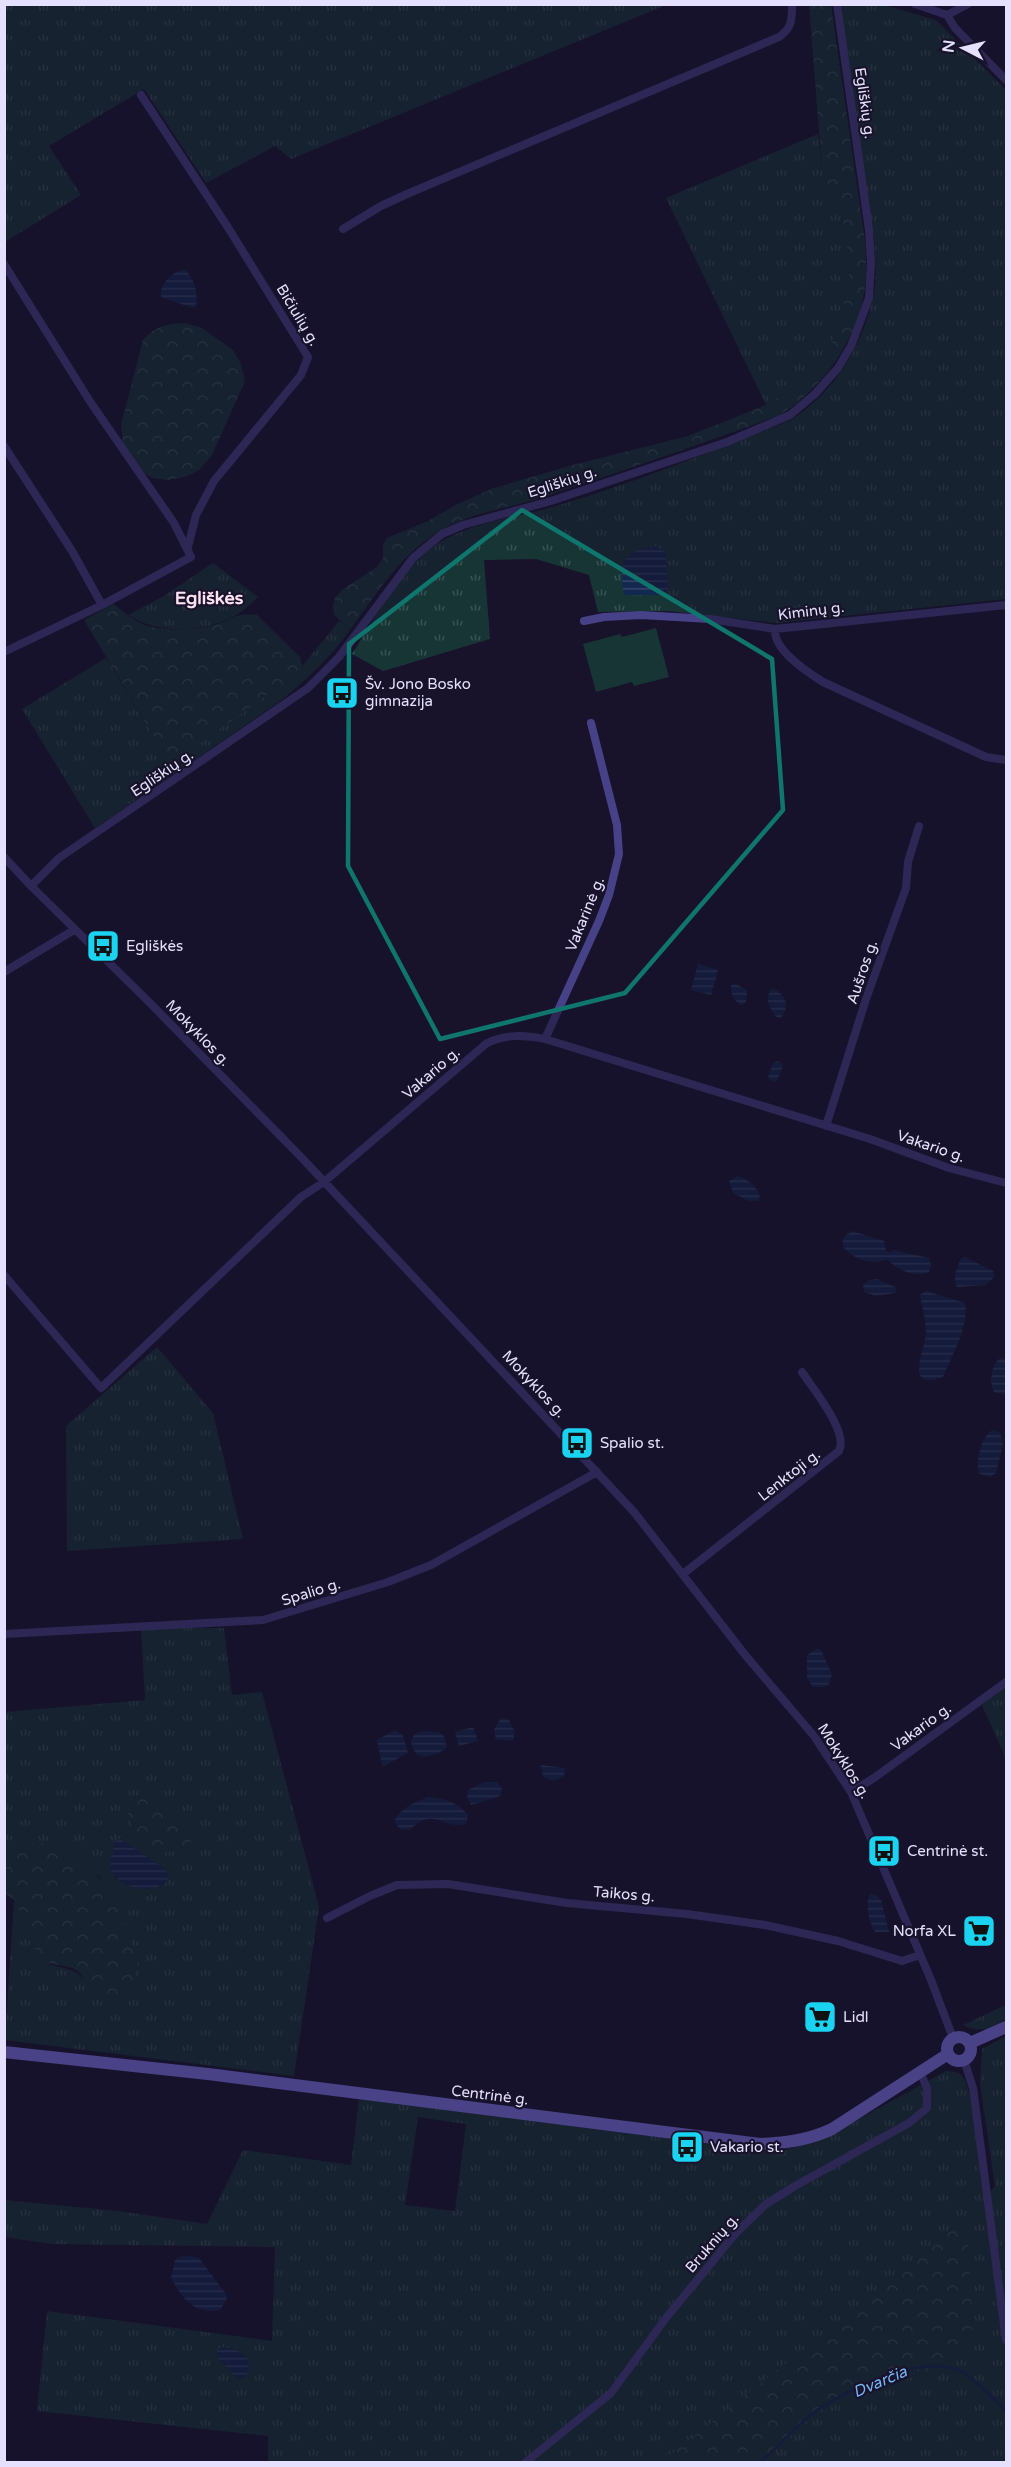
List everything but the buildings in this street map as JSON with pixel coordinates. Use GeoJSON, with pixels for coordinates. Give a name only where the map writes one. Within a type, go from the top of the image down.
{"type":"FeatureCollection","features":[{"type":"Feature","properties":{"kind":"main road"},"geometry":{"type":"LineString","coordinates":[[970,2043],[1006,2027]]}},
{"type":"Feature","properties":{"kind":"main road"},"geometry":{"type":"LineString","coordinates":[[964,2037],[970,2043],[971,2051],[964,2060],[954,2060],[948,2054],[947,2046],[953,2038],[964,2037]]}},
{"type":"Feature","properties":{"kind":"main road","name":"Centrinė g."},"geometry":{"type":"LineString","coordinates":[[4,2052],[208,2074],[760,2144],[780,2144],[814,2137],[832,2129],[921,2074],[948,2054]]}},
{"type":"Feature","properties":{"kind":"street"},"geometry":{"type":"LineString","coordinates":[[343,229],[406,194],[779,37],[788,30],[792,22],[792,4]]}},
{"type":"Feature","properties":{"kind":"street","name":"Egliškių g."},"geometry":{"type":"LineString","coordinates":[[30,886],[59,858],[308,688],[339,657],[413,558],[442,534],[463,525],[551,501],[727,442],[790,415],[815,394],[838,368],[851,346],[869,298],[871,282],[869,230],[837,4]]}},
{"type":"Feature","properties":{"kind":"street"},"geometry":{"type":"LineString","coordinates":[[915,4],[947,15],[955,28],[1006,80]]}},
{"type":"Feature","properties":{"kind":"street"},"geometry":{"type":"LineString","coordinates":[[947,15],[969,4]]}},
{"type":"Feature","properties":{"kind":"street","name":"Bičiulių g."},"geometry":{"type":"LineString","coordinates":[[141,95],[235,239],[308,357],[301,375],[214,482],[196,515],[188,548]]}},
{"type":"Feature","properties":{"kind":"street"},"geometry":{"type":"LineString","coordinates":[[4,264],[91,403],[174,523],[191,557],[102,605],[4,652]]}},
{"type":"Feature","properties":{"kind":"street"},"geometry":{"type":"LineString","coordinates":[[4,446],[72,551],[102,605]]}},
{"type":"Feature","properties":{"kind":"street","name":"Kiminų g."},"geometry":{"type":"LineString","coordinates":[[584,621],[604,617],[641,615],[710,619],[775,629],[1006,605]]}},
{"type":"Feature","properties":{"kind":"street"},"geometry":{"type":"LineString","coordinates":[[775,629],[776,642],[783,650],[806,672],[823,682],[967,749],[1006,760]]}},
{"type":"Feature","properties":{"kind":"street","name":"Vakarinė g."},"geometry":{"type":"LineString","coordinates":[[545,1039],[602,912],[619,854],[617,825],[591,723]]}},
{"type":"Feature","properties":{"kind":"street","name":"Aušros g."},"geometry":{"type":"LineString","coordinates":[[826,1126],[866,999],[906,888],[908,862],[920,826]]}},
{"type":"Feature","properties":{"kind":"street","name":"Mokyklos g."},"geometry":{"type":"LineString","coordinates":[[4,857],[30,886],[149,1002],[324,1182],[634,1512],[746,1656],[814,1736],[851,1792],[953,2038]]}},
{"type":"Feature","properties":{"kind":"street"},"geometry":{"type":"LineString","coordinates":[[4,972],[74,930]]}},
{"type":"Feature","properties":{"kind":"street","name":"Vakario g."},"geometry":{"type":"LineString","coordinates":[[4,1275],[100,1388],[301,1197],[324,1182],[487,1043],[499,1037],[514,1035],[545,1039],[826,1126],[949,1168],[1006,1183]]}},
{"type":"Feature","properties":{"kind":"street","name":"Lenktoji g."},"geometry":{"type":"LineString","coordinates":[[682,1574],[839,1451],[840,1431],[802,1372]]}},
{"type":"Feature","properties":{"kind":"street","name":"Spalio g."},"geometry":{"type":"LineString","coordinates":[[4,1634],[263,1620],[388,1582],[431,1565],[597,1472]]}},
{"type":"Feature","properties":{"kind":"street","name":"Vakario g."},"geometry":{"type":"LineString","coordinates":[[851,1792],[874,1778],[1006,1682]]}},
{"type":"Feature","properties":{"kind":"street","name":"Taikos g."},"geometry":{"type":"LineString","coordinates":[[327,1918],[397,1885],[448,1884],[567,1903],[687,1914],[765,1925],[838,1941],[903,1961],[920,1954]]}},
{"type":"Feature","properties":{"kind":"street"},"geometry":{"type":"LineString","coordinates":[[964,2060],[973,2088],[1006,2340]]}},
{"type":"Feature","properties":{"kind":"street","name":"Bruknių g."},"geometry":{"type":"LineString","coordinates":[[526,2463],[611,2393],[666,2318],[736,2233],[766,2204],[909,2122],[927,2108],[927,2088],[921,2074]]}},
{"type":"Feature","properties":{"kind":"highlighted area"},"geometry":{"type":"Polygon","coordinates":[[[522,510],[772,659],[783,810],[625,993],[440,1039],[348,866],[349,644],[522,510]]]}},
{"type":"Feature","properties":{"kind":"green space"},"geometry":{"type":"Polygon","coordinates":[[[5,5],[666,5],[291,159],[275,146],[206,183],[144,89],[49,146],[81,195],[5,242],[5,5]]]}},
{"type":"Feature","properties":{"kind":"green space"},"geometry":{"type":"Polygon","coordinates":[[[809,5],[831,5],[866,259],[865,287],[855,325],[847,343],[824,377],[780,415],[596,480],[470,517],[446,527],[410,554],[378,591],[350,630],[334,615],[335,598],[343,589],[377,567],[383,558],[383,545],[387,538],[428,521],[491,489],[569,466],[688,436],[766,405],[807,378],[827,353],[841,320],[849,272],[846,233],[836,199],[828,187],[822,169],[809,5]]]}},
{"type":"Feature","properties":{"kind":"green space"},"geometry":{"type":"Polygon","coordinates":[[[842,5],[884,5],[936,20],[1006,90],[1006,599],[777,623],[669,611],[598,612],[589,575],[536,559],[484,560],[490,639],[383,671],[352,654],[397,584],[419,559],[444,540],[477,526],[547,509],[620,485],[789,421],[820,397],[833,382],[862,332],[874,294],[876,273],[874,238],[845,47],[842,5]]]}},
{"type":"Feature","properties":{"kind":"green space"},"geometry":{"type":"Polygon","coordinates":[[[818,134],[822,169],[828,187],[836,199],[846,233],[849,272],[841,320],[827,353],[807,378],[766,405],[666,198],[818,134]]]}},
{"type":"Feature","properties":{"kind":"green space"},"geometry":{"type":"Polygon","coordinates":[[[185,323],[202,328],[233,350],[241,364],[245,381],[212,455],[199,470],[185,477],[168,480],[152,478],[143,472],[123,444],[121,425],[143,340],[162,327],[185,323]]]}},
{"type":"Feature","properties":{"kind":"green space"},"geometry":{"type":"Polygon","coordinates":[[[213,563],[258,597],[245,609],[224,621],[196,628],[168,629],[128,615],[164,596],[213,563]]]}},
{"type":"Feature","properties":{"kind":"green space"},"geometry":{"type":"Polygon","coordinates":[[[113,604],[140,623],[157,628],[179,630],[218,624],[241,615],[257,615],[300,657],[302,666],[294,676],[182,756],[169,753],[160,747],[84,620],[113,604]]]}},
{"type":"Feature","properties":{"kind":"green space"},"geometry":{"type":"Polygon","coordinates":[[[339,621],[350,630],[326,659],[289,694],[95,828],[22,709],[106,658],[160,747],[294,676],[339,621]]]}},
{"type":"Feature","properties":{"kind":"green space"},"geometry":{"type":"Polygon","coordinates":[[[656,628],[669,677],[634,686],[632,682],[596,692],[583,644],[620,634],[622,637],[656,628]]]}},
{"type":"Feature","properties":{"kind":"green space"},"geometry":{"type":"Polygon","coordinates":[[[157,1347],[213,1413],[243,1539],[67,1551],[66,1426],[157,1347]]]}},
{"type":"Feature","properties":{"kind":"green space"},"geometry":{"type":"Polygon","coordinates":[[[141,1628],[224,1628],[232,1695],[262,1692],[319,1907],[294,2076],[5,2040],[14,1900],[40,1960],[79,1974],[91,1989],[141,1957],[124,1930],[122,1896],[106,1887],[99,1876],[10,1848],[5,1851],[5,1712],[145,1700],[141,1628]],[[120,1839],[115,1841],[114,1877],[128,1886],[161,1887],[164,1868],[120,1839]]]}},
{"type":"Feature","properties":{"kind":"green space"},"geometry":{"type":"Polygon","coordinates":[[[1006,1686],[1006,1759],[982,1705],[1006,1686]]]}},
{"type":"Feature","properties":{"kind":"green space"},"geometry":{"type":"Polygon","coordinates":[[[141,1794],[162,1803],[191,1827],[192,1840],[187,1846],[173,1852],[156,1851],[142,1841],[128,1814],[133,1799],[141,1794]]]}},
{"type":"Feature","properties":{"kind":"green space"},"geometry":{"type":"Polygon","coordinates":[[[46,1842],[58,1846],[77,1858],[122,1896],[124,1930],[141,1957],[131,1992],[115,1995],[100,1994],[91,1989],[76,1970],[40,1960],[14,1900],[5,1893],[5,1851],[10,1848],[46,1842]]]}},
{"type":"Feature","properties":{"kind":"green space"},"geometry":{"type":"Polygon","coordinates":[[[1006,2005],[1006,2019],[995,2025],[985,2029],[975,2029],[963,2025],[1006,2005]]]}},
{"type":"Feature","properties":{"kind":"green space"},"geometry":{"type":"Polygon","coordinates":[[[1006,2036],[1006,2462],[268,2462],[268,2436],[37,2411],[47,2311],[272,2341],[275,2247],[53,2244],[10,2238],[5,2236],[4,2200],[118,2211],[207,2224],[243,2150],[351,2165],[359,2099],[581,2126],[756,2151],[779,2151],[821,2140],[946,2071],[960,2074],[967,2086],[984,2197],[995,2187],[980,2083],[982,2049],[1006,2036]],[[418,2117],[405,2205],[455,2211],[466,2124],[418,2117]]]}},
{"type":"Feature","properties":{"kind":"green space"},"geometry":{"type":"Polygon","coordinates":[[[951,2228],[963,2231],[968,2236],[973,2327],[961,2347],[941,2368],[839,2402],[807,2423],[767,2462],[657,2462],[674,2452],[939,2241],[951,2228]]]}},
{"type":"Feature","properties":{"kind":"water"},"geometry":{"type":"Polygon","coordinates":[[[182,270],[186,270],[195,287],[197,296],[196,306],[193,308],[161,297],[162,288],[167,280],[182,270]]]}},
{"type":"Feature","properties":{"kind":"water"},"geometry":{"type":"Polygon","coordinates":[[[656,546],[665,552],[668,591],[661,595],[624,595],[622,575],[625,560],[636,551],[656,546]]]}},
{"type":"Feature","properties":{"kind":"water"},"geometry":{"type":"Polygon","coordinates":[[[698,964],[718,970],[711,995],[691,990],[698,964]]]}},
{"type":"Feature","properties":{"kind":"water"},"geometry":{"type":"Polygon","coordinates":[[[736,984],[747,990],[746,1002],[741,1005],[732,994],[731,985],[736,984]]]}},
{"type":"Feature","properties":{"kind":"water"},"geometry":{"type":"Polygon","coordinates":[[[772,988],[781,994],[785,1001],[784,1014],[781,1018],[776,1017],[768,1003],[768,996],[772,988]]]}},
{"type":"Feature","properties":{"kind":"water"},"geometry":{"type":"Polygon","coordinates":[[[778,1061],[783,1065],[777,1081],[773,1082],[768,1078],[773,1063],[778,1061]]]}},
{"type":"Feature","properties":{"kind":"water"},"geometry":{"type":"Polygon","coordinates":[[[738,1176],[754,1186],[760,1197],[758,1201],[749,1201],[733,1193],[729,1181],[738,1176]]]}},
{"type":"Feature","properties":{"kind":"water"},"geometry":{"type":"Polygon","coordinates":[[[852,1231],[884,1241],[886,1251],[890,1253],[893,1250],[929,1258],[931,1265],[929,1272],[912,1273],[901,1270],[888,1260],[867,1261],[853,1256],[844,1247],[843,1242],[845,1236],[852,1231]]]}},
{"type":"Feature","properties":{"kind":"water"},"geometry":{"type":"Polygon","coordinates":[[[965,1257],[993,1271],[994,1277],[985,1285],[957,1287],[956,1273],[961,1259],[965,1257]]]}},
{"type":"Feature","properties":{"kind":"water"},"geometry":{"type":"Polygon","coordinates":[[[877,1279],[897,1288],[895,1293],[876,1296],[864,1292],[863,1285],[869,1280],[877,1279]]]}},
{"type":"Feature","properties":{"kind":"water"},"geometry":{"type":"Polygon","coordinates":[[[926,1291],[965,1303],[966,1312],[959,1341],[943,1377],[931,1380],[923,1379],[919,1367],[926,1333],[920,1295],[926,1291]]]}},
{"type":"Feature","properties":{"kind":"water"},"geometry":{"type":"Polygon","coordinates":[[[1000,1358],[1006,1359],[1006,1395],[994,1392],[992,1384],[993,1370],[1000,1358]]]}},
{"type":"Feature","properties":{"kind":"water"},"geometry":{"type":"Polygon","coordinates":[[[993,1430],[1000,1433],[1003,1444],[996,1473],[990,1477],[980,1474],[978,1463],[982,1443],[993,1430]]]}},
{"type":"Feature","properties":{"kind":"water"},"geometry":{"type":"Polygon","coordinates":[[[817,1649],[821,1650],[832,1674],[829,1684],[825,1687],[813,1687],[807,1677],[807,1655],[817,1649]]]}},
{"type":"Feature","properties":{"kind":"water"},"geometry":{"type":"Polygon","coordinates":[[[501,1718],[509,1720],[515,1732],[513,1741],[496,1739],[494,1730],[501,1718]]]}},
{"type":"Feature","properties":{"kind":"water"},"geometry":{"type":"Polygon","coordinates":[[[473,1727],[478,1741],[459,1746],[455,1732],[473,1727]]]}},
{"type":"Feature","properties":{"kind":"water"},"geometry":{"type":"Polygon","coordinates":[[[395,1730],[403,1735],[408,1753],[384,1766],[377,1740],[395,1730]]]}},
{"type":"Feature","properties":{"kind":"water"},"geometry":{"type":"Polygon","coordinates":[[[421,1731],[439,1732],[444,1736],[447,1748],[430,1756],[420,1756],[413,1748],[411,1741],[414,1735],[421,1731]]]}},
{"type":"Feature","properties":{"kind":"water"},"geometry":{"type":"Polygon","coordinates":[[[541,1765],[565,1768],[564,1776],[556,1780],[548,1779],[543,1776],[541,1765]]]}},
{"type":"Feature","properties":{"kind":"water"},"geometry":{"type":"Polygon","coordinates":[[[485,1782],[497,1782],[502,1789],[500,1796],[471,1805],[467,1796],[468,1790],[485,1782]]]}},
{"type":"Feature","properties":{"kind":"water"},"geometry":{"type":"Polygon","coordinates":[[[428,1797],[455,1804],[468,1815],[466,1824],[458,1825],[425,1819],[410,1830],[400,1829],[394,1821],[397,1816],[409,1806],[428,1797]]]}},
{"type":"Feature","properties":{"kind":"water"},"geometry":{"type":"Polygon","coordinates":[[[120,1839],[164,1868],[168,1874],[167,1882],[152,1889],[143,1889],[120,1881],[109,1868],[115,1841],[120,1839]]]}},
{"type":"Feature","properties":{"kind":"water"},"geometry":{"type":"Polygon","coordinates":[[[870,1894],[876,1895],[881,1900],[889,1932],[875,1932],[873,1928],[868,1908],[870,1894]]]}},
{"type":"Feature","properties":{"kind":"water"},"geometry":{"type":"Polygon","coordinates":[[[183,2255],[199,2258],[226,2294],[227,2298],[220,2310],[203,2310],[196,2307],[180,2292],[171,2278],[175,2260],[183,2255]]]}},
{"type":"Feature","properties":{"kind":"water"},"geometry":{"type":"Polygon","coordinates":[[[222,2347],[234,2349],[244,2355],[249,2364],[245,2377],[238,2379],[217,2357],[217,2350],[222,2347]]]}},
{"type":"Feature","properties":{"kind":"waterway","name":"Dvarčia"},"geometry":{"type":"LineString","coordinates":[[761,2462],[796,2427],[833,2400],[868,2383],[907,2370],[945,2367],[961,2371],[1006,2410]]}},
{"type":"Feature","properties":{"kind":"place","name":"Šv. Jono Bosko gimnazija"},"geometry":{"type":"Point","coordinates":[342,693]}},
{"type":"Feature","properties":{"kind":"place","name":"Egliškės"},"geometry":{"type":"Point","coordinates":[103,946]}},
{"type":"Feature","properties":{"kind":"place","name":"Spalio st."},"geometry":{"type":"Point","coordinates":[577,1443]}},
{"type":"Feature","properties":{"kind":"place","name":"Centrinė st."},"geometry":{"type":"Point","coordinates":[884,1851]}},
{"type":"Feature","properties":{"kind":"place","name":"Norfa XL"},"geometry":{"type":"Point","coordinates":[979,1931]}},
{"type":"Feature","properties":{"kind":"place","name":"Lidl"},"geometry":{"type":"Point","coordinates":[820,2017]}},
{"type":"Feature","properties":{"kind":"place","name":"Vakario st."},"geometry":{"type":"Point","coordinates":[687,2147]}},
{"type":"Feature","properties":{"kind":"district","name":"Egliškės"},"geometry":{"type":"Point","coordinates":[209,598]}}]}
